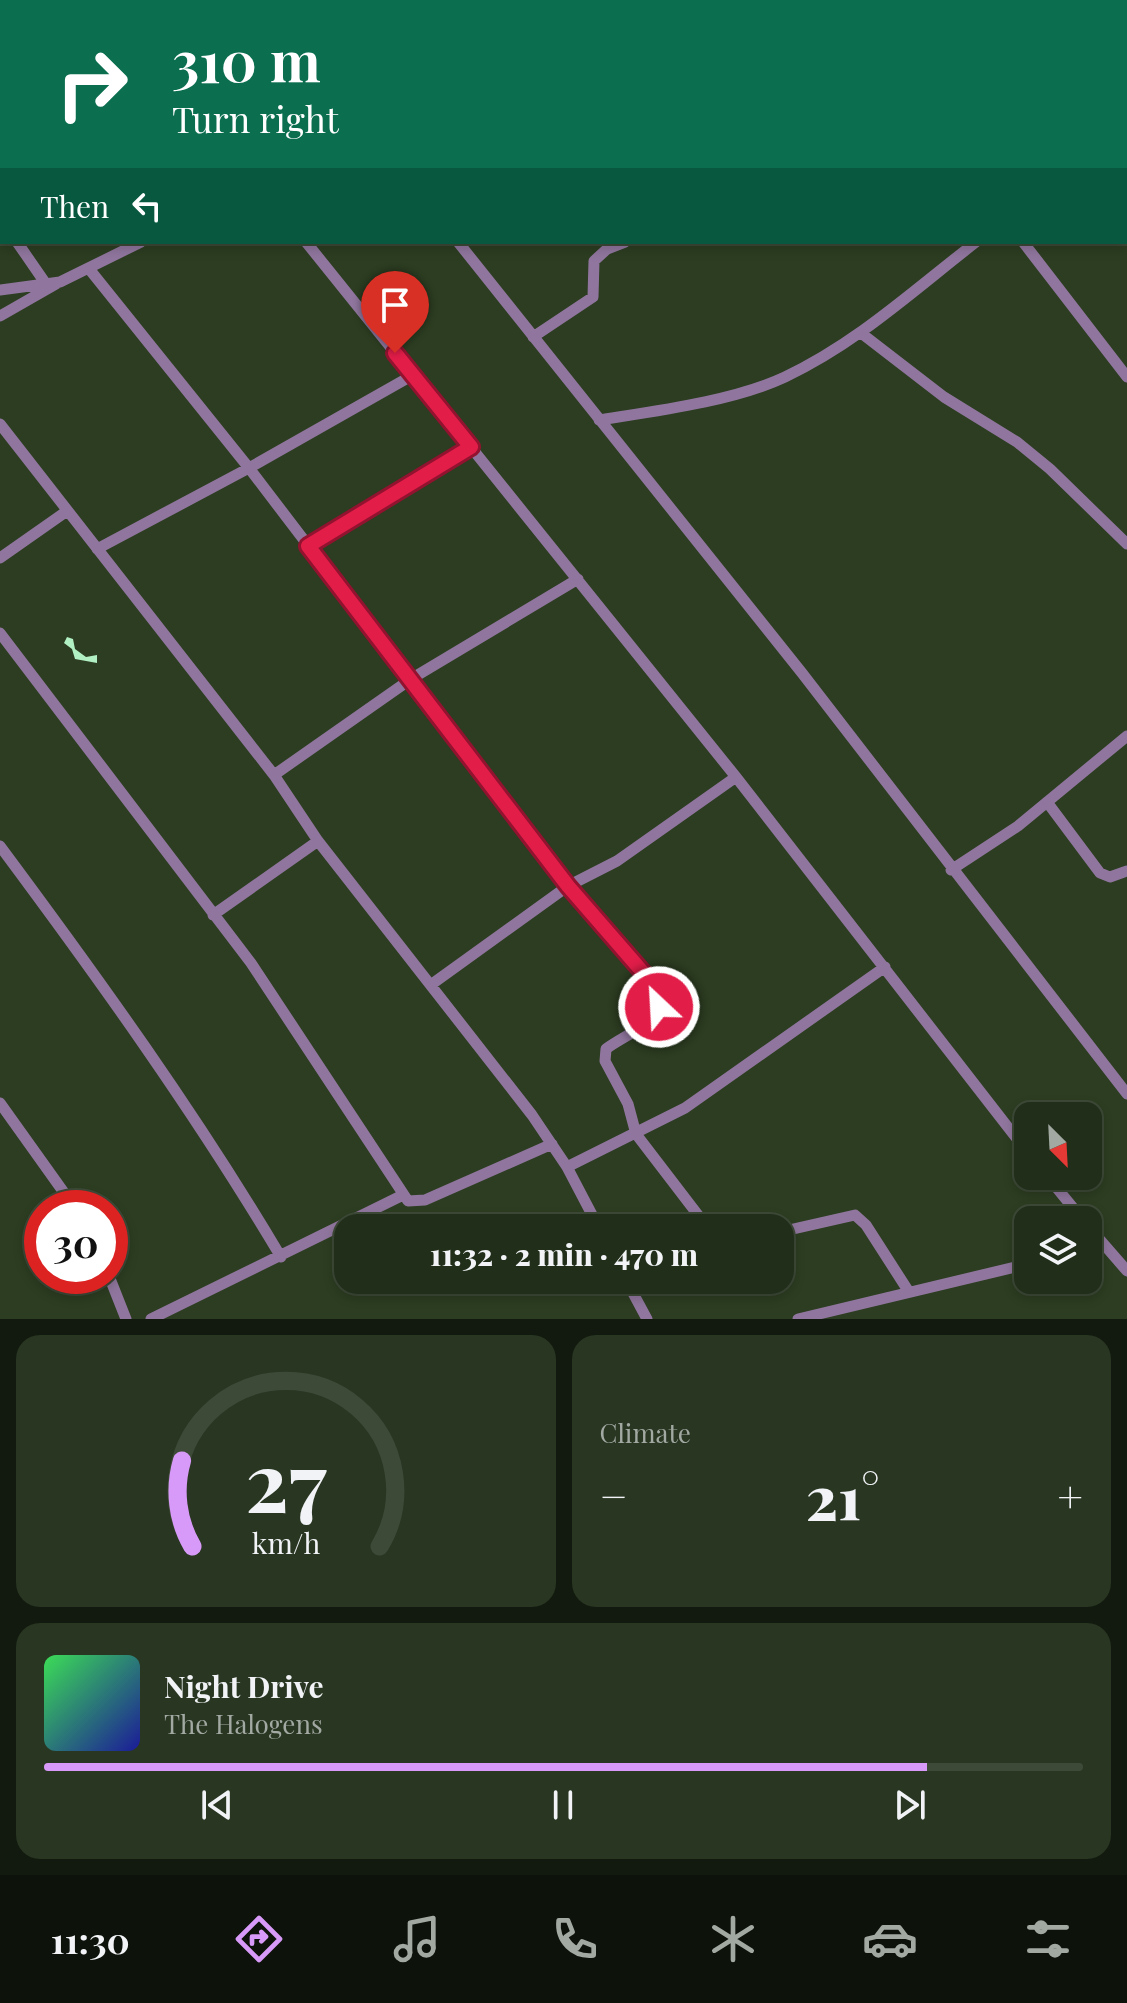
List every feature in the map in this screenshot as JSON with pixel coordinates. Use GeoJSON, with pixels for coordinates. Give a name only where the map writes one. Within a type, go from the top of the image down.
{"type":"FeatureCollection","features":[{"type":"Feature","properties":{"kind":"street"},"geometry":{"type":"LineString","coordinates":[[18,244],[46,284]]}},
{"type":"Feature","properties":{"kind":"street"},"geometry":{"type":"LineString","coordinates":[[0,316],[137,244]]}},
{"type":"Feature","properties":{"kind":"street"},"geometry":{"type":"LineString","coordinates":[[308,244],[736,777],[1014,1135]]}},
{"type":"Feature","properties":{"kind":"street"},"geometry":{"type":"LineString","coordinates":[[460,244],[802,673],[951,870],[1127,1094]]}},
{"type":"Feature","properties":{"kind":"street"},"geometry":{"type":"LineString","coordinates":[[533,337],[593,297],[594,261],[607,249],[620,244]]}},
{"type":"Feature","properties":{"kind":"street"},"geometry":{"type":"LineString","coordinates":[[599,420],[756,388],[808,365],[861,333],[973,244]]}},
{"type":"Feature","properties":{"kind":"street"},"geometry":{"type":"LineString","coordinates":[[1025,244],[1127,377]]}},
{"type":"Feature","properties":{"kind":"street"},"geometry":{"type":"LineString","coordinates":[[90,270],[249,468],[568,886],[657,993],[659,1007],[655,1015],[615,1041],[603,1054],[628,1104],[636,1134],[697,1214]]}},
{"type":"Feature","properties":{"kind":"street"},"geometry":{"type":"LineString","coordinates":[[0,290],[60,282]]}},
{"type":"Feature","properties":{"kind":"street"},"geometry":{"type":"LineString","coordinates":[[861,333],[944,397],[1028,451],[1127,544]]}},
{"type":"Feature","properties":{"kind":"street"},"geometry":{"type":"LineString","coordinates":[[97,549],[413,375]]}},
{"type":"Feature","properties":{"kind":"street"},"geometry":{"type":"LineString","coordinates":[[0,424],[274,775],[318,841],[432,984],[552,1144],[592,1214]]}},
{"type":"Feature","properties":{"kind":"street"},"geometry":{"type":"LineString","coordinates":[[308,546],[471,447]]}},
{"type":"Feature","properties":{"kind":"street"},"geometry":{"type":"LineString","coordinates":[[0,558],[67,511]]}},
{"type":"Feature","properties":{"kind":"street"},"geometry":{"type":"LineString","coordinates":[[274,775],[411,679],[578,579]]}},
{"type":"Feature","properties":{"kind":"street"},"geometry":{"type":"LineString","coordinates":[[0,633],[284,1010],[408,1201],[425,1200],[552,1144]]}},
{"type":"Feature","properties":{"kind":"street"},"geometry":{"type":"LineString","coordinates":[[951,870],[1047,802],[1095,759],[1127,736]]}},
{"type":"Feature","properties":{"kind":"street"},"geometry":{"type":"LineString","coordinates":[[432,984],[568,886],[617,861],[736,777]]}},
{"type":"Feature","properties":{"kind":"street"},"geometry":{"type":"LineString","coordinates":[[1047,802],[1100,873],[1112,877],[1127,871]]}},
{"type":"Feature","properties":{"kind":"street"},"geometry":{"type":"LineString","coordinates":[[213,915],[318,841]]}},
{"type":"Feature","properties":{"kind":"street"},"geometry":{"type":"LineString","coordinates":[[0,846],[72,940],[212,1147],[281,1257]]}},
{"type":"Feature","properties":{"kind":"street"},"geometry":{"type":"LineString","coordinates":[[567,1167],[685,1108],[885,967]]}},
{"type":"Feature","properties":{"kind":"street"},"geometry":{"type":"LineString","coordinates":[[0,1103],[62,1190]]}},
{"type":"Feature","properties":{"kind":"street"},"geometry":{"type":"LineString","coordinates":[[1058,1190],[1072,1206]]}},
{"type":"Feature","properties":{"kind":"street"},"geometry":{"type":"LineString","coordinates":[[151,1319],[403,1195]]}},
{"type":"Feature","properties":{"kind":"street"},"geometry":{"type":"LineString","coordinates":[[794,1229],[855,1215],[866,1225],[909,1292]]}},
{"type":"Feature","properties":{"kind":"street"},"geometry":{"type":"LineString","coordinates":[[1102,1242],[1127,1271]]}},
{"type":"Feature","properties":{"kind":"street"},"geometry":{"type":"LineString","coordinates":[[798,1319],[1014,1267]]}},
{"type":"Feature","properties":{"kind":"street"},"geometry":{"type":"LineString","coordinates":[[116,1294],[126,1319]]}},
{"type":"Feature","properties":{"kind":"street"},"geometry":{"type":"LineString","coordinates":[[634,1294],[647,1319]]}},
{"type":"Feature","properties":{"kind":"building"},"geometry":{"type":"Polygon","coordinates":[[[67,637],[73,639],[75,649],[86,657],[97,655],[97,663],[75,659],[72,649],[64,643],[67,637]]]}},
{"type":"Feature","properties":{"kind":"route"},"geometry":{"type":"LineString","coordinates":[[395,353],[471,447],[308,546],[568,886],[653,984],[659,1007]]}}]}
